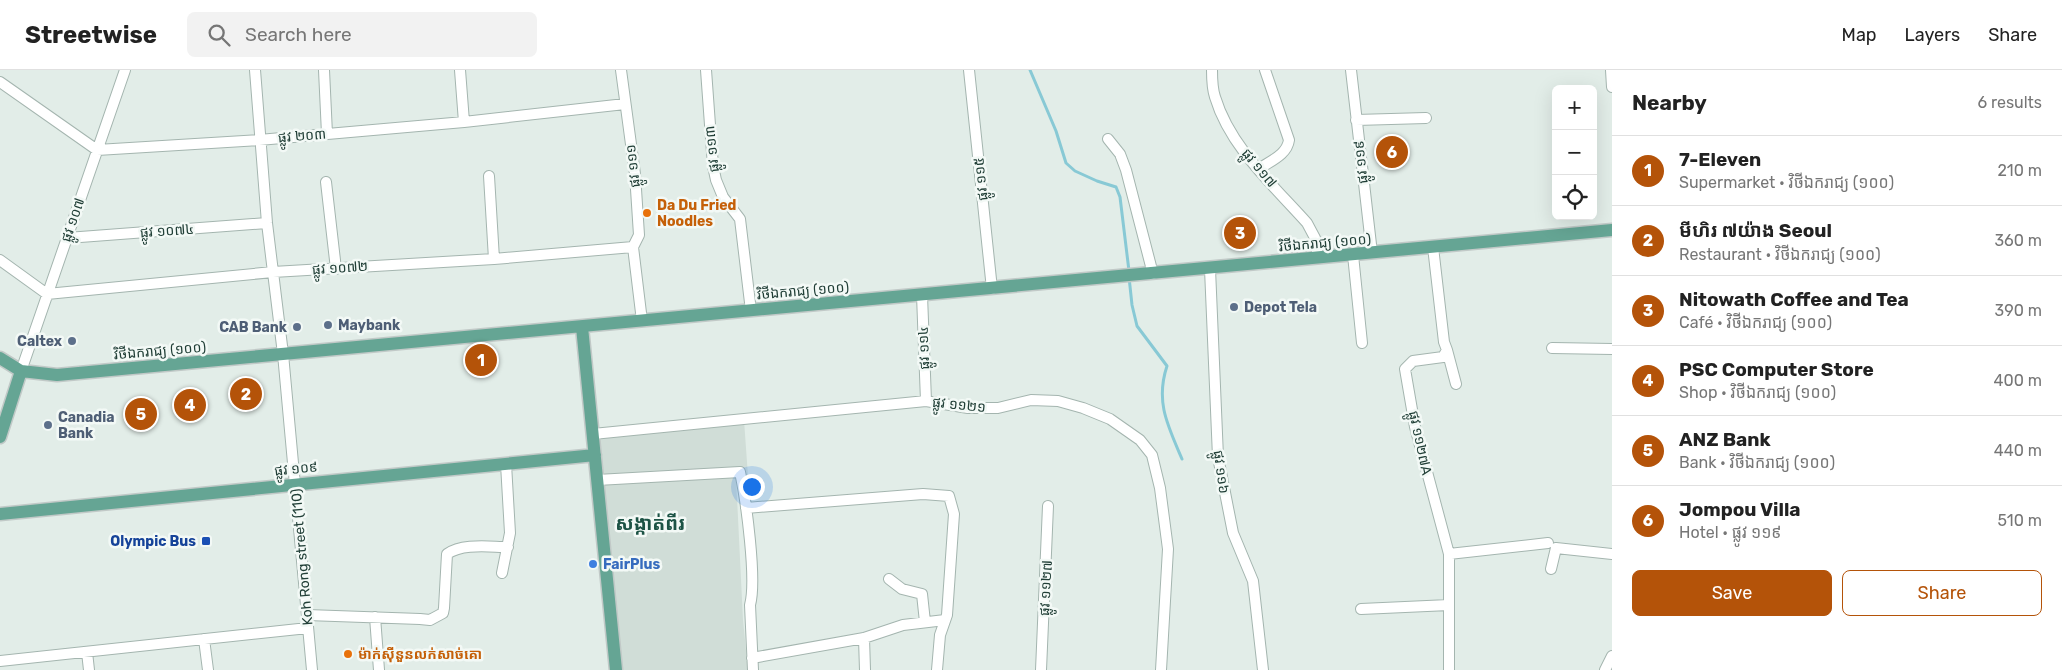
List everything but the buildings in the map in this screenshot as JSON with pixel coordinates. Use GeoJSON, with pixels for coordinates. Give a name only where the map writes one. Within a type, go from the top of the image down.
{"type":"FeatureCollection","features":[{"type":"Feature","properties":{"kind":"main road","name":"វិថីឯករាជ្យ (១០០)"},"geometry":{"type":"LineString","coordinates":[[0,358],[20,371],[57,375],[1210,269],[1612,230]]}},
{"type":"Feature","properties":{"kind":"main road"},"geometry":{"type":"LineString","coordinates":[[582,327],[616,670]]}},
{"type":"Feature","properties":{"kind":"main road"},"geometry":{"type":"LineString","coordinates":[[0,437],[20,371]]}},
{"type":"Feature","properties":{"kind":"main road","name":"ផ្លូវ ១០៩"},"geometry":{"type":"LineString","coordinates":[[0,514],[595,455]]}},
{"type":"Feature","properties":{"kind":"street","name":"ផ្លូវ ១០៧"},"geometry":{"type":"LineString","coordinates":[[20,371],[125,70]]}},
{"type":"Feature","properties":{"kind":"street"},"geometry":{"type":"LineString","coordinates":[[255,70],[266,223],[284,354]]}},
{"type":"Feature","properties":{"kind":"street"},"geometry":{"type":"LineString","coordinates":[[324,70],[326,134]]}},
{"type":"Feature","properties":{"kind":"street"},"geometry":{"type":"LineString","coordinates":[[460,70],[464,122]]}},
{"type":"Feature","properties":{"kind":"street","name":"ផ្លូវ ១១១"},"geometry":{"type":"LineString","coordinates":[[621,70],[635,174],[639,234],[633,247],[642,321]]}},
{"type":"Feature","properties":{"kind":"street","name":"ផ្លូវ ១១៣"},"geometry":{"type":"LineString","coordinates":[[706,70],[713,166],[723,197],[740,219],[751,311]]}},
{"type":"Feature","properties":{"kind":"street","name":"ផ្លូវ ១១៥"},"geometry":{"type":"LineString","coordinates":[[969,70],[992,289]]}},
{"type":"Feature","properties":{"kind":"street","name":"ផ្លូវ ១១៧"},"geometry":{"type":"LineString","coordinates":[[1212,70],[1214,95],[1223,119],[1236,142],[1307,223],[1315,238],[1318,258]]}},
{"type":"Feature","properties":{"kind":"street"},"geometry":{"type":"LineString","coordinates":[[1259,169],[1288,148],[1288,140],[1265,70]]}},
{"type":"Feature","properties":{"kind":"street","name":"ផ្លូវ ១១៩"},"geometry":{"type":"LineString","coordinates":[[1351,70],[1372,253]]}},
{"type":"Feature","properties":{"kind":"street"},"geometry":{"type":"LineString","coordinates":[[1611,70],[1612,87]]}},
{"type":"Feature","properties":{"kind":"street"},"geometry":{"type":"LineString","coordinates":[[0,82],[97,150]]}},
{"type":"Feature","properties":{"kind":"street","name":"ផ្លូវ ២០៣"},"geometry":{"type":"LineString","coordinates":[[97,150],[259,140],[464,122],[625,104]]}},
{"type":"Feature","properties":{"kind":"street"},"geometry":{"type":"LineString","coordinates":[[1356,120],[1426,118]]}},
{"type":"Feature","properties":{"kind":"street"},"geometry":{"type":"LineString","coordinates":[[1108,140],[1120,154],[1126,170],[1153,274]]}},
{"type":"Feature","properties":{"kind":"street"},"geometry":{"type":"LineString","coordinates":[[488,176],[494,259]]}},
{"type":"Feature","properties":{"kind":"street"},"geometry":{"type":"LineString","coordinates":[[326,182],[336,269]]}},
{"type":"Feature","properties":{"kind":"street","name":"ផ្លូវ ១០៧៤"},"geometry":{"type":"LineString","coordinates":[[66,238],[266,223]]}},
{"type":"Feature","properties":{"kind":"street","name":"ផ្លូវ ១០៧២"},"geometry":{"type":"LineString","coordinates":[[47,294],[273,272],[494,259],[633,247]]}},
{"type":"Feature","properties":{"kind":"street"},"geometry":{"type":"LineString","coordinates":[[1433,247],[1444,342],[1456,384]]}},
{"type":"Feature","properties":{"kind":"street"},"geometry":{"type":"LineString","coordinates":[[1353,255],[1362,343]]}},
{"type":"Feature","properties":{"kind":"street"},"geometry":{"type":"LineString","coordinates":[[0,260],[47,294]]}},
{"type":"Feature","properties":{"kind":"street","name":"ផ្លូវ ១១៦"},"geometry":{"type":"LineString","coordinates":[[1210,269],[1218,457],[1233,534],[1254,580],[1263,670]]}},
{"type":"Feature","properties":{"kind":"street","name":"ផ្លូវ ១១៤"},"geometry":{"type":"LineString","coordinates":[[922,295],[926,401]]}},
{"type":"Feature","properties":{"kind":"street"},"geometry":{"type":"LineString","coordinates":[[1552,348],[1612,349]]}},
{"type":"Feature","properties":{"kind":"street","name":"ផ្លូវ ១១២៧A"},"geometry":{"type":"LineString","coordinates":[[1447,350],[1443,357],[1413,361],[1405,369],[1415,427],[1449,554],[1449,670]]}},
{"type":"Feature","properties":{"kind":"street","name":"Koh Rong street (110)"},"geometry":{"type":"LineString","coordinates":[[284,354],[312,670]]}},
{"type":"Feature","properties":{"kind":"street","name":"ផ្លូវ ១១២១"},"geometry":{"type":"LineString","coordinates":[[593,434],[926,401],[968,408],[998,408],[1031,400],[1058,401],[1084,408],[1110,419],[1140,440],[1152,455],[1160,488],[1168,549],[1161,670]]}},
{"type":"Feature","properties":{"kind":"street"},"geometry":{"type":"LineString","coordinates":[[502,573],[508,547],[510,516],[506,464]]}},
{"type":"Feature","properties":{"kind":"street"},"geometry":{"type":"LineString","coordinates":[[597,480],[740,472],[746,508],[753,595],[750,605],[753,670]]}},
{"type":"Feature","properties":{"kind":"street"},"geometry":{"type":"LineString","coordinates":[[746,508],[922,494],[949,496],[954,514],[947,615],[940,635],[937,670]]}},
{"type":"Feature","properties":{"kind":"street","name":"ផ្លូវ ១១២៧"},"geometry":{"type":"LineString","coordinates":[[1041,670],[1048,506]]}},
{"type":"Feature","properties":{"kind":"street"},"geometry":{"type":"LineString","coordinates":[[1449,554],[1548,544]]}},
{"type":"Feature","properties":{"kind":"street"},"geometry":{"type":"LineString","coordinates":[[307,615],[430,620],[443,613],[447,554],[456,548],[508,547]]}},
{"type":"Feature","properties":{"kind":"street"},"geometry":{"type":"LineString","coordinates":[[1551,569],[1556,548],[1612,554]]}},
{"type":"Feature","properties":{"kind":"street"},"geometry":{"type":"LineString","coordinates":[[890,580],[902,589],[922,594],[924,622]]}},
{"type":"Feature","properties":{"kind":"street"},"geometry":{"type":"LineString","coordinates":[[1362,609],[1449,605]]}},
{"type":"Feature","properties":{"kind":"street"},"geometry":{"type":"LineString","coordinates":[[375,617],[379,670]]}},
{"type":"Feature","properties":{"kind":"street"},"geometry":{"type":"LineString","coordinates":[[752,658],[864,638],[903,625],[945,620]]}},
{"type":"Feature","properties":{"kind":"street"},"geometry":{"type":"LineString","coordinates":[[0,661],[308,628]]}},
{"type":"Feature","properties":{"kind":"street"},"geometry":{"type":"LineString","coordinates":[[864,638],[865,670]]}},
{"type":"Feature","properties":{"kind":"street"},"geometry":{"type":"LineString","coordinates":[[204,639],[208,670]]}},
{"type":"Feature","properties":{"kind":"street"},"geometry":{"type":"LineString","coordinates":[[87,652],[89,670]]}},
{"type":"Feature","properties":{"kind":"street"},"geometry":{"type":"LineString","coordinates":[[1606,670],[1612,656]]}},
{"type":"Feature","properties":{"kind":"shaded area"},"geometry":{"type":"Polygon","coordinates":[[[744,420],[748,476],[736,477],[743,620],[748,670],[621,670],[597,432],[744,420]]]}},
{"type":"Feature","properties":{"kind":"waterway"},"geometry":{"type":"LineString","coordinates":[[1030,70],[1056,131],[1066,163],[1075,171],[1116,187],[1120,197],[1129,271]]}},
{"type":"Feature","properties":{"kind":"waterway"},"geometry":{"type":"LineString","coordinates":[[1129,277],[1132,305],[1137,326],[1167,366],[1162,391],[1163,403],[1168,425],[1182,459]]}},
{"type":"Feature","properties":{"kind":"place","name":"Jompou Villa"},"geometry":{"type":"Point","coordinates":[1392,152]}},
{"type":"Feature","properties":{"kind":"place","name":"Da Du Fried Noodles"},"geometry":{"type":"Point","coordinates":[647,213]}},
{"type":"Feature","properties":{"kind":"place","name":"Nitowath Coffee and Tea"},"geometry":{"type":"Point","coordinates":[1240,233]}},
{"type":"Feature","properties":{"kind":"place","name":"Depot Tela"},"geometry":{"type":"Point","coordinates":[1234,307]}},
{"type":"Feature","properties":{"kind":"place","name":"Maybank"},"geometry":{"type":"Point","coordinates":[328,325]}},
{"type":"Feature","properties":{"kind":"place","name":"CAB Bank"},"geometry":{"type":"Point","coordinates":[297,327]}},
{"type":"Feature","properties":{"kind":"place","name":"Caltex"},"geometry":{"type":"Point","coordinates":[72,341]}},
{"type":"Feature","properties":{"kind":"place","name":"7-Eleven"},"geometry":{"type":"Point","coordinates":[481,360]}},
{"type":"Feature","properties":{"kind":"place","name":"មីហិរ ៧យ៉ាង Seoul"},"geometry":{"type":"Point","coordinates":[246,394]}},
{"type":"Feature","properties":{"kind":"place","name":"PSC Computer Store"},"geometry":{"type":"Point","coordinates":[190,405]}},
{"type":"Feature","properties":{"kind":"place","name":"ANZ Bank"},"geometry":{"type":"Point","coordinates":[141,414]}},
{"type":"Feature","properties":{"kind":"place","name":"Canadia Bank"},"geometry":{"type":"Point","coordinates":[48,425]}},
{"type":"Feature","properties":{"kind":"place","name":"Olympic Bus"},"geometry":{"type":"Point","coordinates":[206,541]}},
{"type":"Feature","properties":{"kind":"place","name":"FairPlus"},"geometry":{"type":"Point","coordinates":[593,564]}},
{"type":"Feature","properties":{"kind":"place","name":"ម៉ាក់សុីនួនលក់សាច់គោ"},"geometry":{"type":"Point","coordinates":[348,654]}},
{"type":"Feature","properties":{"kind":"district","name":"សង្កាត់ពីរ"},"geometry":{"type":"Point","coordinates":[650,523]}}]}
